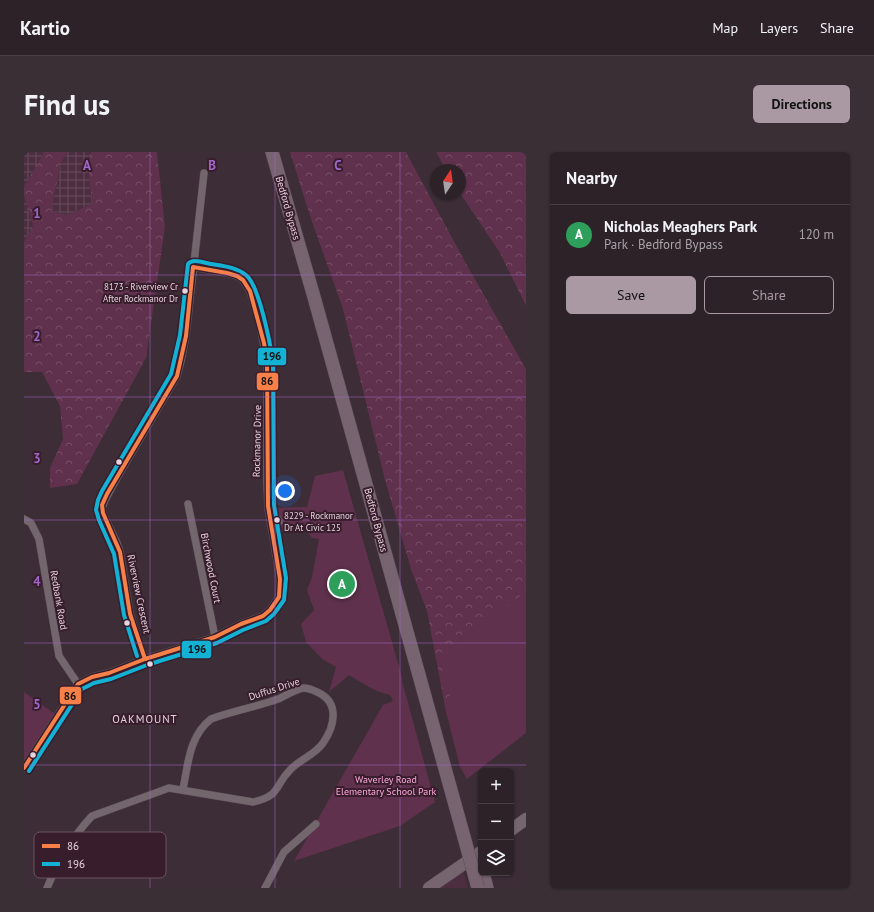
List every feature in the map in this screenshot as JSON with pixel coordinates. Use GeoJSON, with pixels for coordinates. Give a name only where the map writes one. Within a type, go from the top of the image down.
{"type":"FeatureCollection","features":[{"type":"Feature","properties":{"kind":"highway","name":"Bedford Bypass"},"geometry":{"type":"LineString","coordinates":[[272,152],[467,835],[478,859]]}},
{"type":"Feature","properties":{"kind":"highway","name":"Bedford Bypass"},"geometry":{"type":"LineString","coordinates":[[281,152],[467,835],[478,888]]}},
{"type":"Feature","properties":{"kind":"highway"},"geometry":{"type":"LineString","coordinates":[[484,876],[488,888]]}},
{"type":"Feature","properties":{"kind":"main road"},"geometry":{"type":"LineString","coordinates":[[514,828],[526,819]]}},
{"type":"Feature","properties":{"kind":"main road"},"geometry":{"type":"LineString","coordinates":[[429,888],[478,854]]}},
{"type":"Feature","properties":{"kind":"street","name":"Riverview Crescent"},"geometry":{"type":"LineString","coordinates":[[145,659],[130,614],[123,565],[117,542],[103,514],[102,508],[118,476],[177,376],[186,335],[204,173]]}},
{"type":"Feature","properties":{"kind":"street","name":"Rockmanor Drive"},"geometry":{"type":"LineString","coordinates":[[78,684],[92,677],[109,673],[145,659],[215,637],[241,624],[263,616],[270,610],[279,597],[280,579],[271,516],[268,506],[267,361],[264,343],[250,291],[244,280],[227,273],[193,267]]}},
{"type":"Feature","properties":{"kind":"street","name":"Birchwood Court"},"geometry":{"type":"LineString","coordinates":[[188,504],[215,637]]}},
{"type":"Feature","properties":{"kind":"street","name":"Redbank Road"},"geometry":{"type":"LineString","coordinates":[[24,519],[31,523],[39,540],[59,656],[78,684]]}},
{"type":"Feature","properties":{"kind":"street"},"geometry":{"type":"LineString","coordinates":[[24,768],[78,684]]}},
{"type":"Feature","properties":{"kind":"street","name":"Duffus Drive"},"geometry":{"type":"LineString","coordinates":[[79,832],[92,816],[169,788],[253,802],[264,799],[273,794],[291,768],[318,750],[323,743],[334,718],[331,702],[324,695],[313,690],[302,688],[278,699],[211,719],[197,734],[192,746],[183,790]]}},
{"type":"Feature","properties":{"kind":"street"},"geometry":{"type":"LineString","coordinates":[[265,888],[284,852],[316,824]]}},
{"type":"Feature","properties":{"kind":"street","name":"Duffus Drive"},"geometry":{"type":"LineString","coordinates":[[47,888],[51,878]]}},
{"type":"Feature","properties":{"kind":"shaded area"},"geometry":{"type":"Polygon","coordinates":[[[24,152],[44,152],[24,187],[24,152]]]}},
{"type":"Feature","properties":{"kind":"shaded area"},"geometry":{"type":"Polygon","coordinates":[[[67,152],[92,152],[89,156],[89,181],[93,203],[68,215],[51,211],[61,163],[67,152]]]}},
{"type":"Feature","properties":{"kind":"shaded area"},"geometry":{"type":"Polygon","coordinates":[[[24,195],[33,226],[24,242],[24,195]]]}},
{"type":"Feature","properties":{"kind":"shaded area"},"geometry":{"type":"Polygon","coordinates":[[[462,866],[468,888],[429,888],[462,866]]]}},
{"type":"Feature","properties":{"kind":"green space"},"geometry":{"type":"Polygon","coordinates":[[[44,152],[67,152],[61,163],[51,211],[68,215],[93,203],[89,181],[89,156],[92,152],[157,152],[165,227],[146,358],[77,484],[50,488],[50,468],[63,439],[60,406],[42,372],[24,372],[24,242],[33,226],[24,195],[24,187],[44,152]]]}},
{"type":"Feature","properties":{"kind":"green space"},"geometry":{"type":"Polygon","coordinates":[[[290,152],[406,152],[430,197],[430,200],[432,200],[526,369],[526,659],[446,712],[427,611],[411,569],[385,480],[343,309],[310,216],[290,152]]]}},
{"type":"Feature","properties":{"kind":"green space"},"geometry":{"type":"Polygon","coordinates":[[[436,152],[526,152],[526,306],[500,253],[465,200],[466,200],[466,164],[443,164],[436,152]]]}},
{"type":"Feature","properties":{"kind":"green space","name":"Waverley Road Elementary School Park"},"geometry":{"type":"Polygon","coordinates":[[[343,470],[402,677],[435,802],[400,826],[294,861],[383,705],[393,701],[390,695],[384,694],[349,675],[329,692],[336,667],[322,659],[306,642],[301,624],[314,610],[307,590],[312,577],[319,539],[312,538],[306,530],[268,533],[264,508],[307,507],[315,476],[343,470]]]}},
{"type":"Feature","properties":{"kind":"green space"},"geometry":{"type":"Polygon","coordinates":[[[526,592],[526,733],[481,768],[478,768],[478,770],[467,779],[460,767],[446,712],[450,696],[439,655],[526,592]]]}},
{"type":"Feature","properties":{"kind":"green space"},"geometry":{"type":"Polygon","coordinates":[[[24,692],[58,716],[24,765],[24,692]]]}},
{"type":"Feature","properties":{"kind":"transit line","name":"196"},"geometry":{"type":"LineString","coordinates":[[29,771],[82,689],[94,683],[111,679],[147,665],[217,643],[243,630],[266,621],[274,614],[284,600],[286,578],[274,505],[273,361],[263,315],[251,281],[242,272],[229,267],[196,261],[188,264],[180,335],[171,374],[98,500],[96,510],[114,554],[124,615],[137,656]]}},
{"type":"Feature","properties":{"kind":"transit line","name":"86"},"geometry":{"type":"LineString","coordinates":[[193,267],[227,273],[237,276],[243,280],[250,291],[264,343],[267,361],[268,506],[280,579],[279,597],[270,610],[263,616],[241,624],[215,637],[145,659],[130,614],[120,552],[103,513],[102,505],[107,494],[177,376],[186,336],[193,267]]}},
{"type":"Feature","properties":{"kind":"transit line","name":"86"},"geometry":{"type":"LineString","coordinates":[[24,768],[78,684],[92,677],[109,673],[145,659]]}},
{"type":"Feature","properties":{"kind":"place","name":"8173 - Riverview Cr After Rockmanor Dr"},"geometry":{"type":"Point","coordinates":[185,291]}},
{"type":"Feature","properties":{"kind":"place","name":"8229 - Rockmanor Dr At Civic 125"},"geometry":{"type":"Point","coordinates":[277,520]}},
{"type":"Feature","properties":{"kind":"place","name":"Nicholas Meaghers Park"},"geometry":{"type":"Point","coordinates":[342,584]}},
{"type":"Feature","properties":{"kind":"district","name":"OAKMOUNT"},"geometry":{"type":"Point","coordinates":[145,719]}}]}
